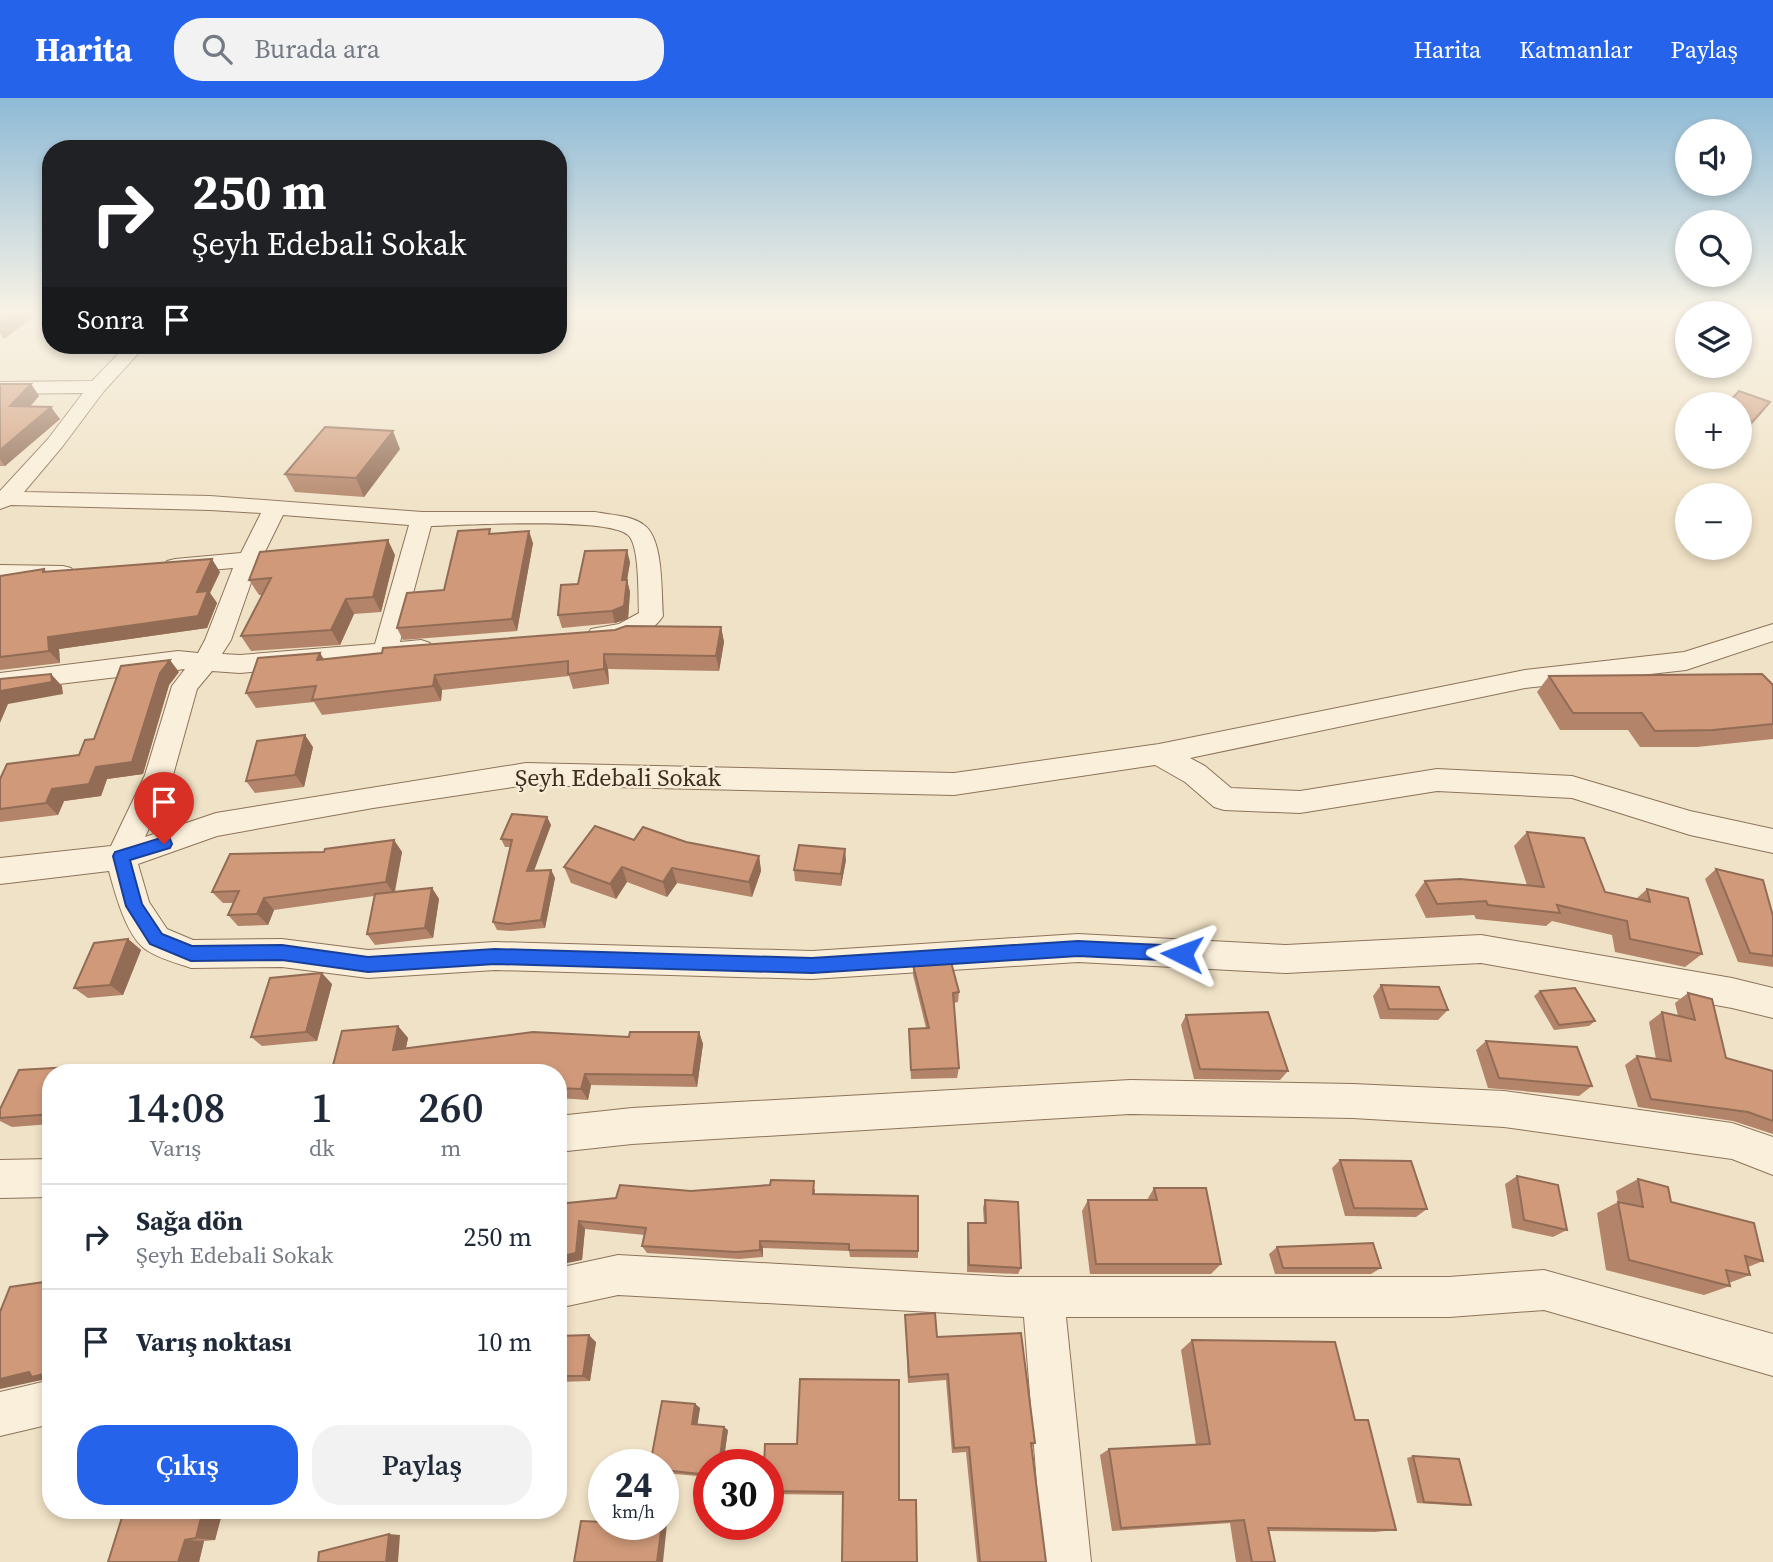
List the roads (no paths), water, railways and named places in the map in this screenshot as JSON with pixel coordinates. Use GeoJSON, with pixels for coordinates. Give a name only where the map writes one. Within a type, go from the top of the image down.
{"type":"FeatureCollection","features":[{"type":"Feature","properties":{"kind":"street"},"geometry":{"type":"LineString","coordinates":[[3,499],[55,443],[102,381]]}},
{"type":"Feature","properties":{"kind":"street"},"geometry":{"type":"LineString","coordinates":[[0,388],[97,387]]}},
{"type":"Feature","properties":{"kind":"street"},"geometry":{"type":"LineString","coordinates":[[3,499],[210,503],[422,519],[595,519],[621,523],[637,530],[646,545],[651,616],[638,627],[619,634],[578,637]]}},
{"type":"Feature","properties":{"kind":"street"},"geometry":{"type":"LineString","coordinates":[[275,508],[248,560],[218,639],[205,662],[185,686],[159,775],[121,856],[134,906],[156,939],[191,954],[282,953],[368,964],[495,956],[812,965],[1078,948],[1286,959],[1481,949],[1732,993],[1773,1003]]}},
{"type":"Feature","properties":{"kind":"street"},"geometry":{"type":"LineString","coordinates":[[385,652],[422,519]]}},
{"type":"Feature","properties":{"kind":"street"},"geometry":{"type":"LineString","coordinates":[[148,568],[248,560]]}},
{"type":"Feature","properties":{"kind":"street"},"geometry":{"type":"LineString","coordinates":[[0,572],[81,572]]}},
{"type":"Feature","properties":{"kind":"street","name":"Şeyh Edebali Sokak"},"geometry":{"type":"LineString","coordinates":[[0,871],[121,856],[216,825],[373,797],[526,774],[954,785],[1159,754],[1525,679],[1686,661],[1773,632]]}},
{"type":"Feature","properties":{"kind":"street"},"geometry":{"type":"LineString","coordinates":[[0,682],[178,660],[240,664],[440,648]]}},
{"type":"Feature","properties":{"kind":"street"},"geometry":{"type":"LineString","coordinates":[[1159,754],[1195,774],[1224,799],[1300,802],[1437,780],[1572,788],[1690,823],[1773,841]]}},
{"type":"Feature","properties":{"kind":"street"},"geometry":{"type":"LineString","coordinates":[[567,1133],[632,1126],[1144,1098],[1353,1101],[1504,1109],[1732,1141],[1773,1156]]}},
{"type":"Feature","properties":{"kind":"street"},"geometry":{"type":"LineString","coordinates":[[0,1179],[42,1178]]}},
{"type":"Feature","properties":{"kind":"street"},"geometry":{"type":"LineString","coordinates":[[567,1286],[618,1275],[1043,1297],[1449,1297],[1544,1290],[1773,1355]]}},
{"type":"Feature","properties":{"kind":"street"},"geometry":{"type":"LineString","coordinates":[[1043,1297],[1067,1562]]}},
{"type":"Feature","properties":{"kind":"street"},"geometry":{"type":"LineString","coordinates":[[0,1414],[42,1404]]}}]}
